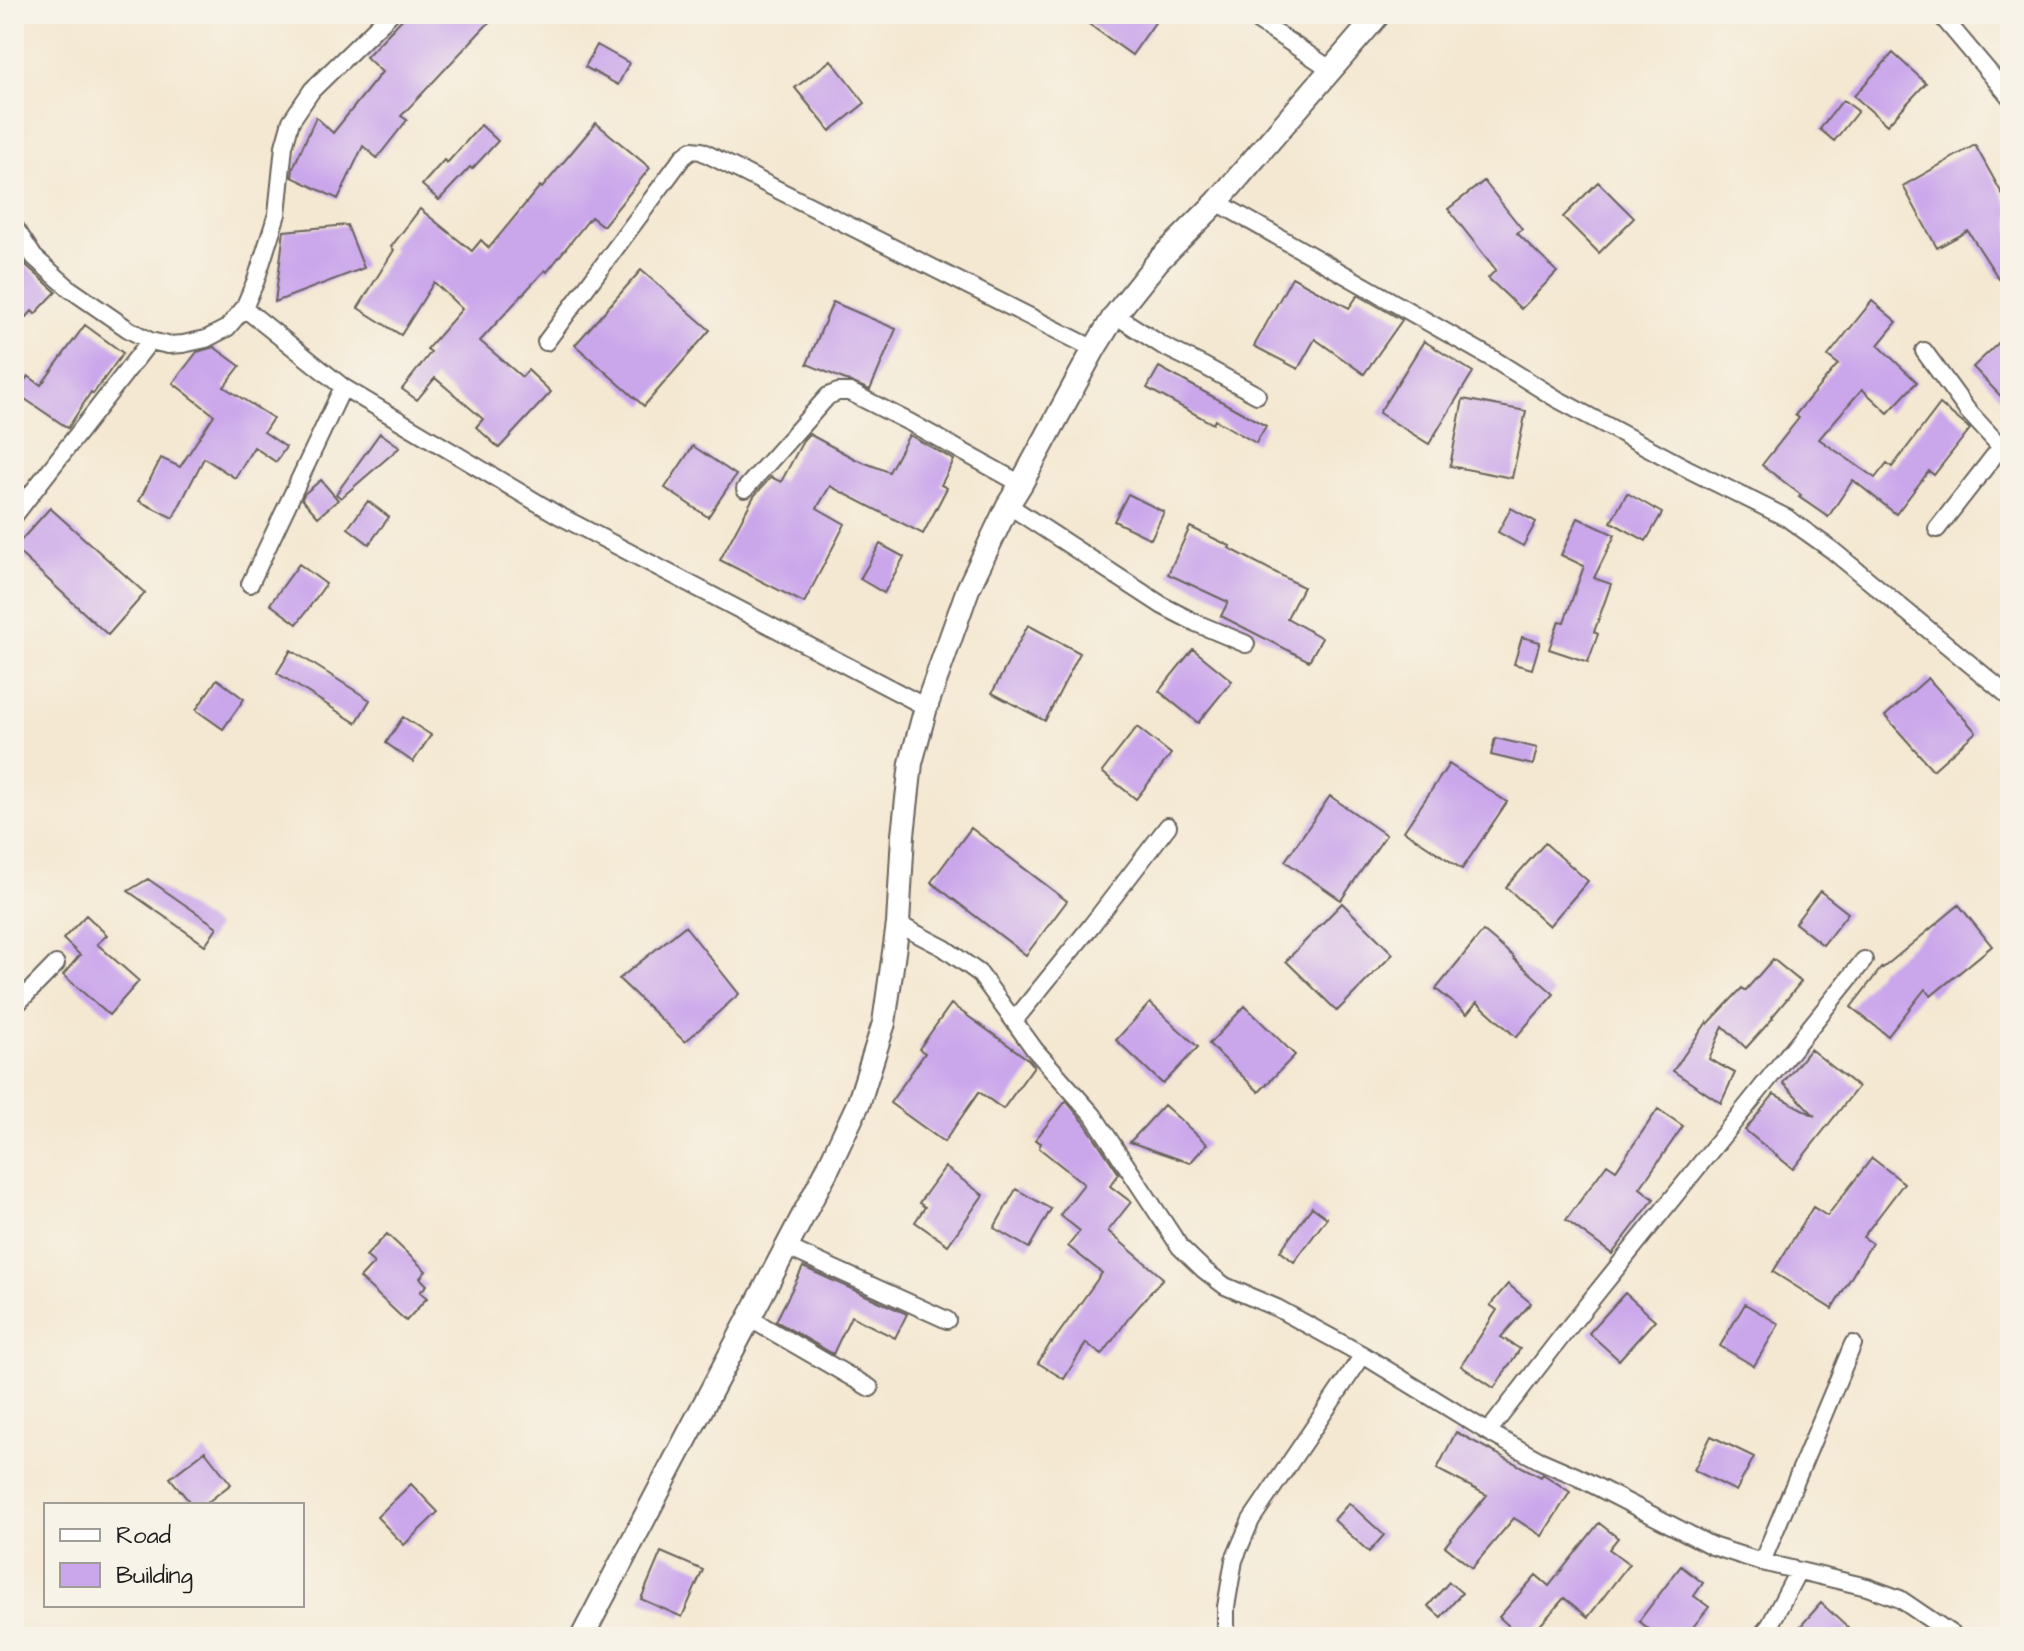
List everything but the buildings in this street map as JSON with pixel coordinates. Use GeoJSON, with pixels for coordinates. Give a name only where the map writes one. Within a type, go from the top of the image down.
{"type":"FeatureCollection","features":[{"type":"Feature","properties":{"kind":"street"},"geometry":{"type":"LineString","coordinates":[[14,226],[34,257],[70,289],[150,341],[183,344],[206,339],[227,328],[244,308],[277,214],[284,146],[291,121],[312,90],[390,14]]}},
{"type":"Feature","properties":{"kind":"street"},"geometry":{"type":"LineString","coordinates":[[1247,14],[1332,70]]}},
{"type":"Feature","properties":{"kind":"street"},"geometry":{"type":"LineString","coordinates":[[582,1637],[827,1170],[859,1102],[884,1023],[898,924],[910,778],[926,707],[968,589],[1008,505],[1115,315],[1158,261],[1217,202],[1379,14]]}},
{"type":"Feature","properties":{"kind":"street"},"geometry":{"type":"LineString","coordinates":[[1940,14],[2010,97]]}},
{"type":"Feature","properties":{"kind":"street"},"geometry":{"type":"LineString","coordinates":[[546,342],[683,157],[692,150],[701,151],[1094,349]]}},
{"type":"Feature","properties":{"kind":"street"},"geometry":{"type":"LineString","coordinates":[[1217,202],[1493,359],[1557,399],[1787,518],[1832,550],[2010,697]]}},
{"type":"Feature","properties":{"kind":"street"},"geometry":{"type":"LineString","coordinates":[[244,308],[343,387],[558,515],[926,707]]}},
{"type":"Feature","properties":{"kind":"street"},"geometry":{"type":"LineString","coordinates":[[1115,315],[1163,346],[1257,395]]}},
{"type":"Feature","properties":{"kind":"street"},"geometry":{"type":"LineString","coordinates":[[14,516],[150,341]]}},
{"type":"Feature","properties":{"kind":"street"},"geometry":{"type":"LineString","coordinates":[[1924,351],[1967,410],[2005,444],[1937,529]]}},
{"type":"Feature","properties":{"kind":"street"},"geometry":{"type":"LineString","coordinates":[[250,584],[343,387]]}},
{"type":"Feature","properties":{"kind":"street"},"geometry":{"type":"LineString","coordinates":[[745,489],[828,396],[838,392],[850,392],[1021,484]]}},
{"type":"Feature","properties":{"kind":"street"},"geometry":{"type":"LineString","coordinates":[[1008,505],[1163,606],[1246,644]]}},
{"type":"Feature","properties":{"kind":"street"},"geometry":{"type":"LineString","coordinates":[[1014,1021],[1168,826]]}},
{"type":"Feature","properties":{"kind":"street"},"geometry":{"type":"LineString","coordinates":[[898,924],[944,948],[979,973],[1035,1050],[1093,1115],[1180,1247],[1225,1286],[1277,1308],[1363,1355],[1539,1460],[1712,1546],[1762,1562],[1867,1587],[1900,1599],[1956,1637]]}},
{"type":"Feature","properties":{"kind":"street"},"geometry":{"type":"LineString","coordinates":[[1488,1432],[1864,960]]}},
{"type":"Feature","properties":{"kind":"street"},"geometry":{"type":"LineString","coordinates":[[14,1007],[56,964]]}},
{"type":"Feature","properties":{"kind":"street"},"geometry":{"type":"LineString","coordinates":[[786,1247],[947,1320]]}},
{"type":"Feature","properties":{"kind":"street"},"geometry":{"type":"LineString","coordinates":[[749,1318],[870,1388]]}},
{"type":"Feature","properties":{"kind":"street"},"geometry":{"type":"LineString","coordinates":[[1762,1562],[1853,1344]]}},
{"type":"Feature","properties":{"kind":"street"},"geometry":{"type":"LineString","coordinates":[[1226,1637],[1226,1607],[1234,1560],[1251,1520],[1363,1355]]}},
{"type":"Feature","properties":{"kind":"street"},"geometry":{"type":"LineString","coordinates":[[1760,1637],[1770,1625],[1798,1571]]}}]}
